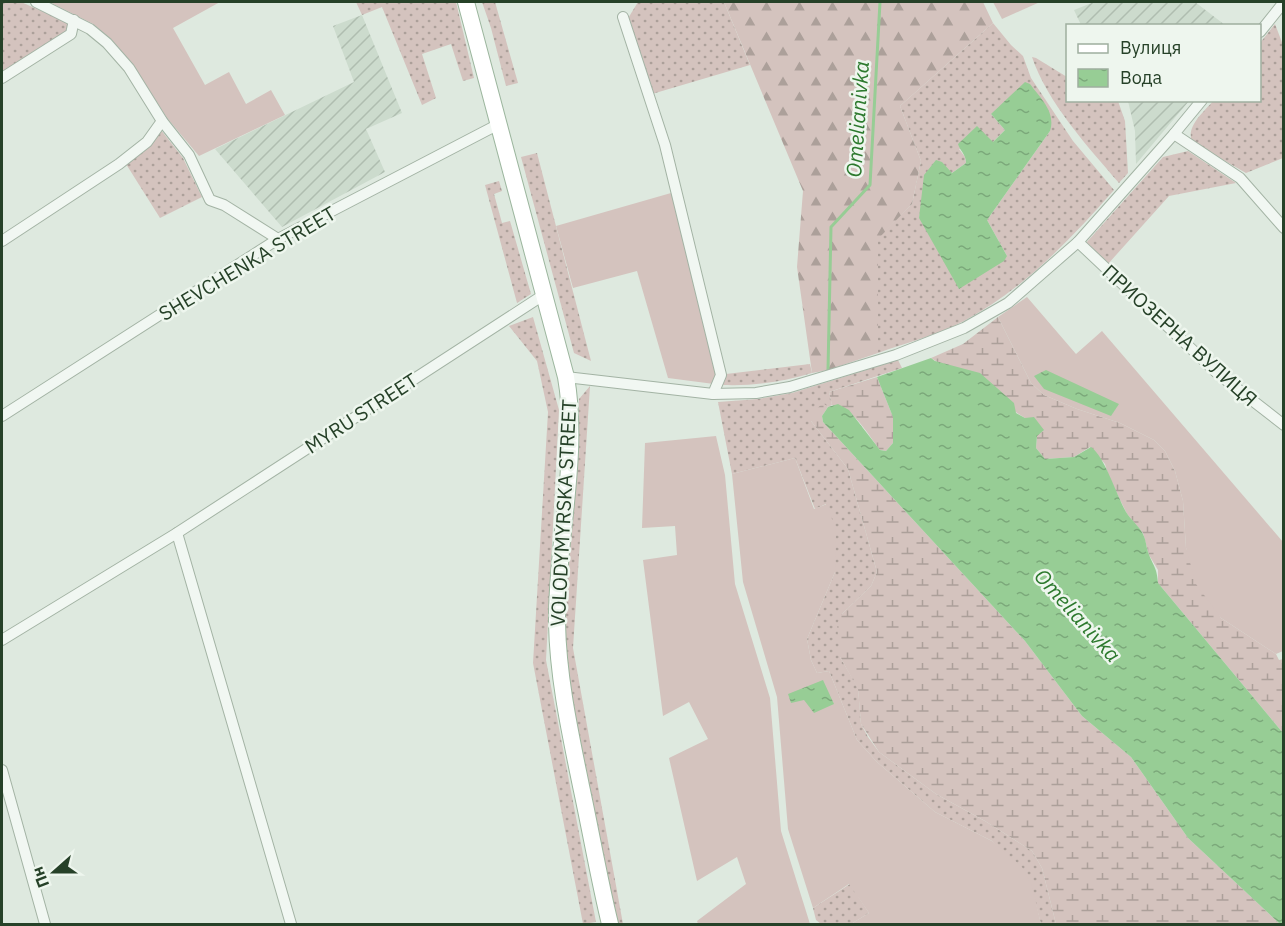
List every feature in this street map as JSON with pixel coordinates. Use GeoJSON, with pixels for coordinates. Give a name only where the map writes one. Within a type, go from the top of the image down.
{"type":"FeatureCollection","features":[{"type":"Feature","properties":{"kind":"main road","name":"VOLODYMYRSKA STREET"},"geometry":{"type":"LineString","coordinates":[[466,2],[545,294],[570,399],[570,446],[559,574],[558,645],[567,712],[608,924]]}},
{"type":"Feature","properties":{"kind":"street"},"geometry":{"type":"LineString","coordinates":[[36,2],[90,29],[107,43],[129,68],[162,121],[189,155],[210,200],[224,205],[278,240]]}},
{"type":"Feature","properties":{"kind":"street"},"geometry":{"type":"LineString","coordinates":[[1261,31],[1284,2]]}},
{"type":"Feature","properties":{"kind":"street"},"geometry":{"type":"LineString","coordinates":[[623,17],[665,145],[721,375],[713,394]]}},
{"type":"Feature","properties":{"kind":"street"},"geometry":{"type":"LineString","coordinates":[[2,78],[71,34],[74,20]]}},
{"type":"Feature","properties":{"kind":"street"},"geometry":{"type":"LineString","coordinates":[[566,377],[713,394],[756,393],[790,387],[896,356],[964,328],[1008,303],[1078,242],[1200,102]]}},
{"type":"Feature","properties":{"kind":"street"},"geometry":{"type":"LineString","coordinates":[[2,242],[119,164],[147,142],[162,121]]}},
{"type":"Feature","properties":{"kind":"street","name":"SHEVCHENKA STREET"},"geometry":{"type":"LineString","coordinates":[[2,416],[278,240],[499,124]]}},
{"type":"Feature","properties":{"kind":"street"},"geometry":{"type":"LineString","coordinates":[[1174,134],[1240,177],[1284,228]]}},
{"type":"Feature","properties":{"kind":"street","name":"ПРИОЗЕРНА ВУЛИЦЯ"},"geometry":{"type":"LineString","coordinates":[[1078,242],[1216,373],[1284,425]]}},
{"type":"Feature","properties":{"kind":"street","name":"MYRU STREET"},"geometry":{"type":"LineString","coordinates":[[2,640],[177,533],[545,294]]}},
{"type":"Feature","properties":{"kind":"street"},"geometry":{"type":"LineString","coordinates":[[177,533],[291,924]]}},
{"type":"Feature","properties":{"kind":"street"},"geometry":{"type":"LineString","coordinates":[[2,770],[45,924]]}},
{"type":"Feature","properties":{"kind":"shaded area"},"geometry":{"type":"Polygon","coordinates":[[[1094,2],[1195,2],[1224,24],[1081,24],[1074,10],[1094,2]]]}},
{"type":"Feature","properties":{"kind":"shaded area"},"geometry":{"type":"Polygon","coordinates":[[[362,15],[402,113],[366,129],[385,172],[282,227],[215,149],[354,82],[333,26],[362,15]]]}},
{"type":"Feature","properties":{"kind":"shaded area"},"geometry":{"type":"Polygon","coordinates":[[[1128,102],[1188,102],[1136,164],[1135,131],[1128,102]]]}},
{"type":"Feature","properties":{"kind":"green space"},"geometry":{"type":"Polygon","coordinates":[[[2,2],[21,2],[69,23],[67,31],[2,73],[2,2]]]}},
{"type":"Feature","properties":{"kind":"green space"},"geometry":{"type":"Polygon","coordinates":[[[49,2],[220,2],[173,28],[205,85],[229,72],[246,104],[271,90],[285,115],[199,156],[167,118],[133,65],[111,39],[93,24],[49,2]]]}},
{"type":"Feature","properties":{"kind":"green space"},"geometry":{"type":"Polygon","coordinates":[[[356,2],[456,2],[474,78],[463,81],[451,44],[422,54],[436,98],[422,105],[382,7],[362,15],[356,2]]]}},
{"type":"Feature","properties":{"kind":"green space"},"geometry":{"type":"Polygon","coordinates":[[[482,2],[495,2],[518,83],[506,86],[482,2]]]}},
{"type":"Feature","properties":{"kind":"green space"},"geometry":{"type":"Polygon","coordinates":[[[638,2],[724,2],[750,65],[652,94],[627,20],[638,2]]]}},
{"type":"Feature","properties":{"kind":"green space"},"geometry":{"type":"Polygon","coordinates":[[[724,2],[983,2],[993,23],[900,106],[921,161],[912,204],[878,239],[878,353],[812,373],[797,267],[803,191],[724,2]]]}},
{"type":"Feature","properties":{"kind":"green space"},"geometry":{"type":"Polygon","coordinates":[[[993,2],[1040,2],[1002,19],[993,2]]]}},
{"type":"Feature","properties":{"kind":"green space"},"geometry":{"type":"Polygon","coordinates":[[[993,23],[1023,56],[1031,78],[1073,141],[1114,190],[1063,245],[1007,294],[954,326],[878,353],[878,238],[912,204],[921,161],[900,106],[993,23]],[[991,114],[1005,130],[993,142],[959,149],[966,163],[952,173],[922,203],[919,218],[1007,256],[987,220],[1050,131],[991,114]]]}},
{"type":"Feature","properties":{"kind":"green space"},"geometry":{"type":"Polygon","coordinates":[[[1275,24],[1283,45],[1283,158],[1246,173],[1192,142],[1191,131],[1196,120],[1212,102],[1261,102],[1261,42],[1275,24]]]}},
{"type":"Feature","properties":{"kind":"green space"},"geometry":{"type":"Polygon","coordinates":[[[1032,57],[1066,76],[1066,102],[1118,102],[1125,121],[1128,173],[1119,183],[1058,107],[1032,57]]]}},
{"type":"Feature","properties":{"kind":"green space"},"geometry":{"type":"Polygon","coordinates":[[[161,130],[183,158],[202,197],[160,218],[126,164],[161,130]]]}},
{"type":"Feature","properties":{"kind":"green space"},"geometry":{"type":"Polygon","coordinates":[[[1188,151],[1236,183],[1169,196],[1108,264],[1086,243],[1163,157],[1188,151]]]}},
{"type":"Feature","properties":{"kind":"green space"},"geometry":{"type":"Polygon","coordinates":[[[537,153],[591,361],[574,353],[521,157],[537,153]]]}},
{"type":"Feature","properties":{"kind":"green space"},"geometry":{"type":"Polygon","coordinates":[[[499,181],[502,191],[494,194],[502,223],[510,221],[531,294],[517,303],[485,185],[499,181]]]}},
{"type":"Feature","properties":{"kind":"green space"},"geometry":{"type":"Polygon","coordinates":[[[671,193],[718,374],[714,384],[668,378],[637,271],[573,288],[556,226],[671,193]]]}},
{"type":"Feature","properties":{"kind":"green space"},"geometry":{"type":"Polygon","coordinates":[[[1027,297],[1076,354],[1102,331],[1283,542],[1283,651],[1276,654],[1221,618],[1196,584],[1186,548],[1183,501],[1175,471],[1165,451],[1154,440],[1120,423],[1044,395],[1031,383],[998,317],[1027,297]]]}},
{"type":"Feature","properties":{"kind":"green space"},"geometry":{"type":"Polygon","coordinates":[[[533,317],[559,410],[546,660],[596,922],[583,924],[533,663],[548,412],[537,361],[509,326],[533,317]]]}},
{"type":"Feature","properties":{"kind":"green space"},"geometry":{"type":"Polygon","coordinates":[[[998,317],[1031,383],[1044,395],[1120,423],[1154,440],[1165,451],[1175,471],[1183,501],[1186,548],[1221,618],[1276,654],[1279,660],[1283,659],[1283,733],[1158,583],[1158,570],[1149,555],[1143,533],[1127,514],[1105,464],[1090,447],[1074,457],[1045,459],[1036,448],[1037,436],[1025,418],[931,358],[963,344],[998,317]]]}},
{"type":"Feature","properties":{"kind":"green space"},"geometry":{"type":"Polygon","coordinates":[[[898,360],[902,368],[829,392],[832,405],[828,407],[823,404],[811,421],[848,469],[877,572],[871,586],[842,614],[840,657],[858,688],[861,724],[879,752],[936,794],[985,821],[1032,851],[1042,868],[1056,924],[1041,924],[1031,886],[992,841],[935,812],[877,762],[857,740],[829,671],[817,673],[811,660],[807,639],[835,572],[826,504],[815,509],[795,458],[732,474],[718,402],[758,399],[792,393],[898,360]]]}},
{"type":"Feature","properties":{"kind":"green space"},"geometry":{"type":"Polygon","coordinates":[[[810,364],[812,373],[790,379],[757,384],[723,385],[726,374],[810,364]]]}},
{"type":"Feature","properties":{"kind":"green space"},"geometry":{"type":"Polygon","coordinates":[[[877,377],[893,417],[893,443],[886,451],[880,450],[846,409],[832,405],[829,392],[877,377]]]}},
{"type":"Feature","properties":{"kind":"green space"},"geometry":{"type":"Polygon","coordinates":[[[590,386],[573,648],[623,924],[615,924],[571,702],[562,622],[577,466],[579,399],[590,386]]]}},
{"type":"Feature","properties":{"kind":"green space"},"geometry":{"type":"Polygon","coordinates":[[[823,403],[828,407],[822,416],[823,422],[1025,641],[1082,716],[1131,757],[1188,838],[1280,924],[1056,924],[1042,868],[1032,851],[985,821],[936,794],[879,752],[861,724],[858,689],[840,657],[837,624],[842,614],[871,586],[877,572],[848,469],[811,421],[811,414],[823,403]]]}},
{"type":"Feature","properties":{"kind":"green space"},"geometry":{"type":"Polygon","coordinates":[[[716,436],[725,475],[735,584],[770,698],[781,831],[810,924],[698,924],[697,921],[746,884],[737,857],[697,881],[669,758],[708,739],[689,702],[663,716],[643,560],[677,555],[675,526],[642,528],[645,443],[716,436]]]}},
{"type":"Feature","properties":{"kind":"green space"},"geometry":{"type":"Polygon","coordinates":[[[795,458],[814,509],[827,504],[836,531],[835,572],[807,639],[811,660],[817,673],[829,671],[857,740],[877,762],[935,812],[992,841],[1022,867],[1032,886],[1041,924],[851,924],[869,913],[849,884],[813,908],[788,829],[777,697],[743,582],[732,474],[795,458]]]}},
{"type":"Feature","properties":{"kind":"green space"},"geometry":{"type":"Polygon","coordinates":[[[850,884],[869,913],[851,924],[821,924],[816,920],[813,908],[850,884]]]}},
{"type":"Feature","properties":{"kind":"water"},"geometry":{"type":"Polygon","coordinates":[[[1025,82],[1030,84],[1046,106],[1051,118],[1050,131],[987,220],[1007,256],[1004,261],[959,289],[919,218],[924,175],[936,160],[942,162],[952,173],[966,163],[958,144],[977,126],[993,142],[1005,130],[991,114],[1025,82]]]}},
{"type":"Feature","properties":{"kind":"water"},"geometry":{"type":"Polygon","coordinates":[[[931,358],[980,373],[1014,403],[1016,413],[1025,418],[1034,417],[1044,430],[1037,436],[1036,448],[1045,459],[1074,457],[1091,447],[1096,452],[1106,467],[1126,512],[1145,538],[1158,583],[1283,733],[1283,924],[1280,924],[1188,838],[1131,757],[1082,716],[1025,641],[823,422],[822,416],[828,407],[838,404],[849,410],[880,450],[886,451],[893,443],[893,417],[877,377],[931,358]]]}},
{"type":"Feature","properties":{"kind":"water"},"geometry":{"type":"Polygon","coordinates":[[[1046,370],[1119,404],[1111,416],[1044,389],[1034,376],[1046,370]]]}},
{"type":"Feature","properties":{"kind":"water"},"geometry":{"type":"Polygon","coordinates":[[[823,680],[834,704],[814,713],[804,700],[791,703],[788,694],[823,680]]]}},
{"type":"Feature","properties":{"kind":"waterway","name":"Omelianivka"},"geometry":{"type":"LineString","coordinates":[[828,370],[831,227],[870,185],[880,2]]}}]}
